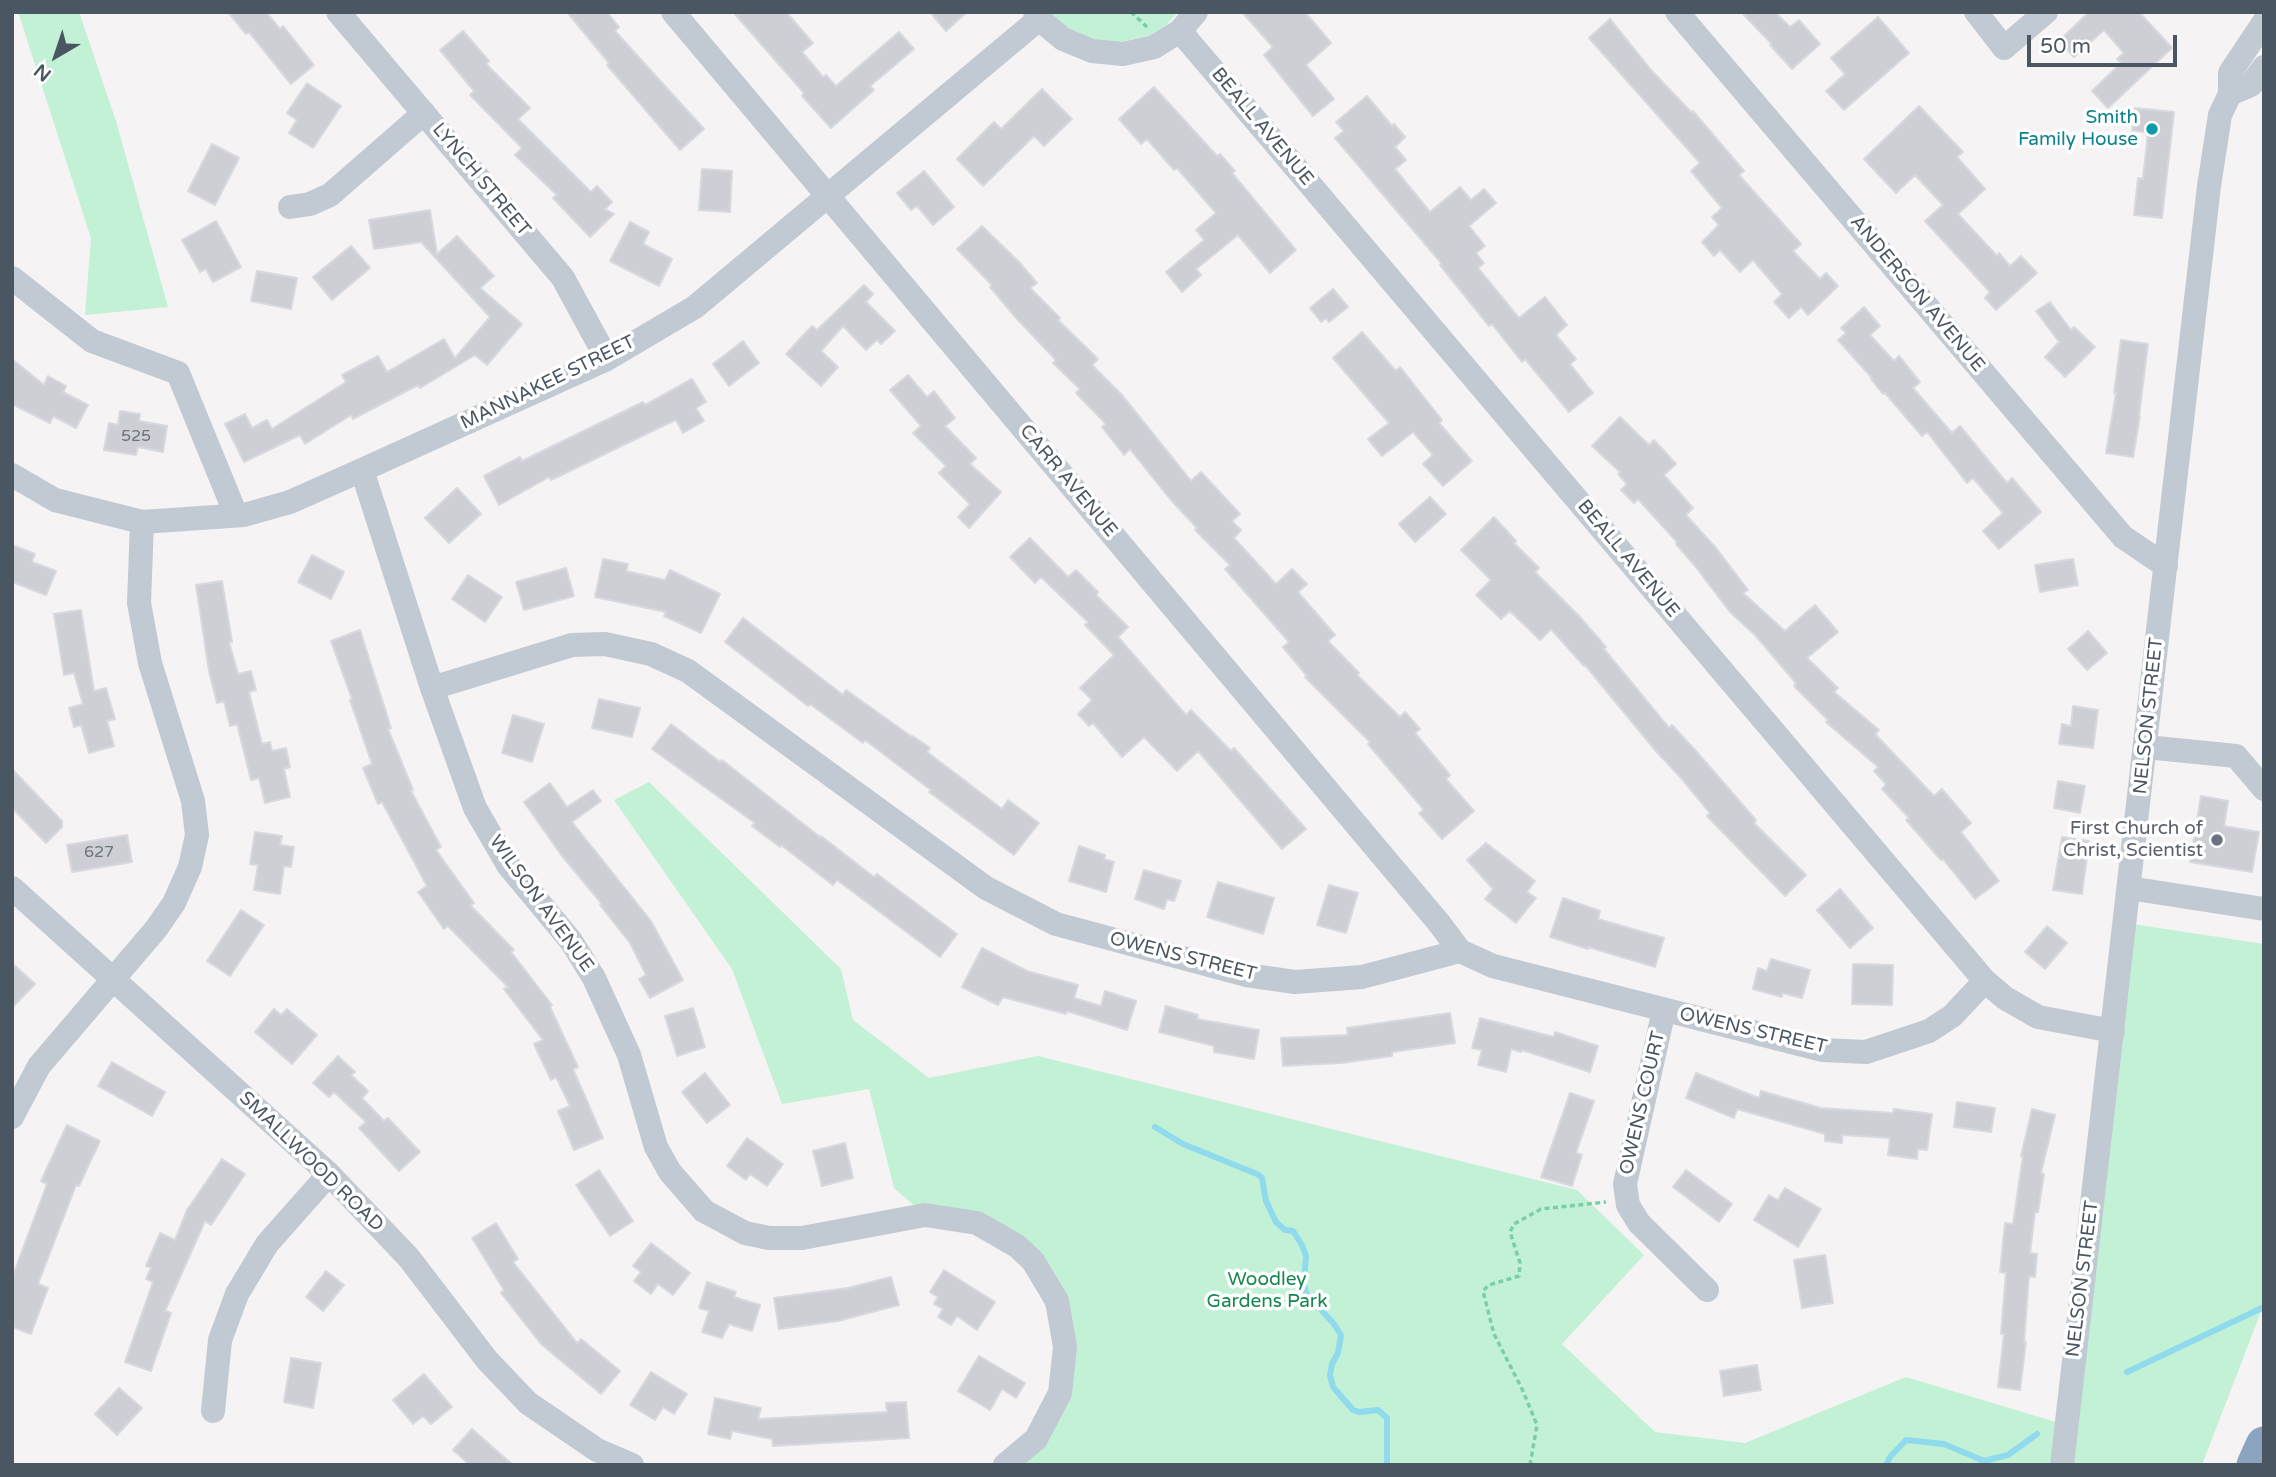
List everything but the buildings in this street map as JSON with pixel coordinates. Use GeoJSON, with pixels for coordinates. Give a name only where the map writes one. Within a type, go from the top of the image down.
{"type":"FeatureCollection","features":[{"type":"Feature","properties":{"kind":"highway"},"geometry":{"type":"LineString","coordinates":[[2255,1465],[2264,1446]]}},
{"type":"Feature","properties":{"kind":"street","name":"LYNCH STREET"},"geometry":{"type":"LineString","coordinates":[[338,12],[563,278],[607,359]]}},
{"type":"Feature","properties":{"kind":"street","name":"CARR AVENUE"},"geometry":{"type":"LineString","coordinates":[[673,12],[1460,951]]}},
{"type":"Feature","properties":{"kind":"street","name":"ANDERSON AVENUE"},"geometry":{"type":"LineString","coordinates":[[1677,12],[2123,537],[2166,566]]}},
{"type":"Feature","properties":{"kind":"street"},"geometry":{"type":"LineString","coordinates":[[1976,12],[2004,48],[2046,12]]}},
{"type":"Feature","properties":{"kind":"street"},"geometry":{"type":"LineString","coordinates":[[1037,16],[1063,39],[1092,51],[1123,54],[1154,47],[1188,21]]}},
{"type":"Feature","properties":{"kind":"street","name":"MANNAKEE STREET"},"geometry":{"type":"LineString","coordinates":[[12,475],[55,500],[142,522],[244,515],[290,502],[362,470],[607,359],[695,307],[1037,16]]}},
{"type":"Feature","properties":{"kind":"street","name":"BEALL AVENUE"},"geometry":{"type":"LineString","coordinates":[[1188,21],[1986,981],[2005,998],[2038,1017],[2113,1031]]}},
{"type":"Feature","properties":{"kind":"street","name":"NELSON STREET"},"geometry":{"type":"LineString","coordinates":[[2062,1465],[2209,186],[2220,116],[2230,94],[2230,73],[2264,22]]}},
{"type":"Feature","properties":{"kind":"street"},"geometry":{"type":"LineString","coordinates":[[2230,94],[2251,85],[2264,67]]}},
{"type":"Feature","properties":{"kind":"street"},"geometry":{"type":"LineString","coordinates":[[290,207],[310,204],[330,195],[424,113]]}},
{"type":"Feature","properties":{"kind":"street"},"geometry":{"type":"LineString","coordinates":[[12,278],[92,341],[178,373],[236,515]]}},
{"type":"Feature","properties":{"kind":"street","name":"WILSON AVENUE"},"geometry":{"type":"LineString","coordinates":[[362,470],[432,688],[475,808],[508,865],[571,942],[594,978],[629,1055],[656,1147],[670,1172],[704,1211],[745,1233],[769,1238],[802,1238],[925,1215],[977,1223],[1017,1245],[1032,1261],[1057,1301],[1065,1347],[1060,1394],[1036,1439],[1005,1465]]}},
{"type":"Feature","properties":{"kind":"street"},"geometry":{"type":"LineString","coordinates":[[12,1117],[39,1066],[156,929],[174,903],[190,867],[197,835],[193,801],[150,663],[139,603],[142,522]]}},
{"type":"Feature","properties":{"kind":"street","name":"OWENS STREET"},"geometry":{"type":"LineString","coordinates":[[432,688],[572,645],[605,644],[651,654],[688,671],[986,888],[1056,924],[1246,975],[1295,982],[1362,977],[1460,951],[1493,966],[1822,1050],[1866,1052],[1929,1031],[1952,1016],[1986,981]]}},
{"type":"Feature","properties":{"kind":"street"},"geometry":{"type":"LineString","coordinates":[[2146,747],[2236,757],[2264,789]]}},
{"type":"Feature","properties":{"kind":"street","name":"SMALLWOOD ROAD"},"geometry":{"type":"LineString","coordinates":[[12,888],[329,1174],[409,1258],[487,1360],[528,1403],[597,1450],[632,1465]]}},
{"type":"Feature","properties":{"kind":"street"},"geometry":{"type":"LineString","coordinates":[[2129,888],[2264,909]]}},
{"type":"Feature","properties":{"kind":"street","name":"OWENS COURT"},"geometry":{"type":"LineString","coordinates":[[1664,1010],[1625,1184],[1628,1199],[1639,1223],[1707,1290]]}},
{"type":"Feature","properties":{"kind":"street"},"geometry":{"type":"LineString","coordinates":[[213,1411],[220,1340],[237,1294],[267,1244],[329,1174]]}},
{"type":"Feature","properties":{"kind":"path"},"geometry":{"type":"LineString","coordinates":[[1131,12],[1150,30]]}},
{"type":"Feature","properties":{"kind":"path"},"geometry":{"type":"LineString","coordinates":[[1530,1465],[1537,1425],[1494,1334],[1483,1292],[1489,1285],[1519,1276],[1520,1263],[1510,1232],[1514,1224],[1541,1209],[1628,1199]]}},
{"type":"Feature","properties":{"kind":"green space"},"geometry":{"type":"Polygon","coordinates":[[[18,12],[79,12],[116,121],[168,307],[85,315],[91,238],[18,12]]]}},
{"type":"Feature","properties":{"kind":"green space"},"geometry":{"type":"Polygon","coordinates":[[[1048,12],[1178,12],[1165,26],[1150,35],[1112,44],[1077,35],[1048,12]]]}},
{"type":"Feature","properties":{"kind":"green space","name":"Woodley Gardens Park"},"geometry":{"type":"Polygon","coordinates":[[[649,782],[841,969],[853,1020],[929,1078],[1038,1056],[1577,1190],[1644,1255],[1562,1344],[1655,1432],[1745,1443],[1906,1377],[2066,1425],[2126,923],[2264,944],[2264,1304],[2202,1465],[1005,1465],[1036,1439],[1065,1347],[1017,1246],[925,1215],[894,1188],[869,1089],[782,1104],[732,969],[614,800],[649,782]]]}},
{"type":"Feature","properties":{"kind":"waterway"},"geometry":{"type":"LineString","coordinates":[[1155,1127],[1183,1144],[1262,1178],[1266,1201],[1276,1222],[1285,1230],[1293,1231],[1302,1245],[1306,1256],[1306,1293],[1341,1335],[1330,1375],[1333,1387],[1353,1410],[1378,1410],[1387,1418],[1387,1465]]}},
{"type":"Feature","properties":{"kind":"waterway"},"geometry":{"type":"LineString","coordinates":[[2127,1372],[2264,1307]]}},
{"type":"Feature","properties":{"kind":"waterway"},"geometry":{"type":"LineString","coordinates":[[1886,1465],[1906,1440],[1944,1444],[1984,1461],[2008,1455],[2037,1434]]}},
{"type":"Feature","properties":{"kind":"place","name":"Smith Family House"},"geometry":{"type":"Point","coordinates":[2152,129]}},
{"type":"Feature","properties":{"kind":"place","name":"First Church of Christ, Scientist"},"geometry":{"type":"Point","coordinates":[2217,840]}}]}
